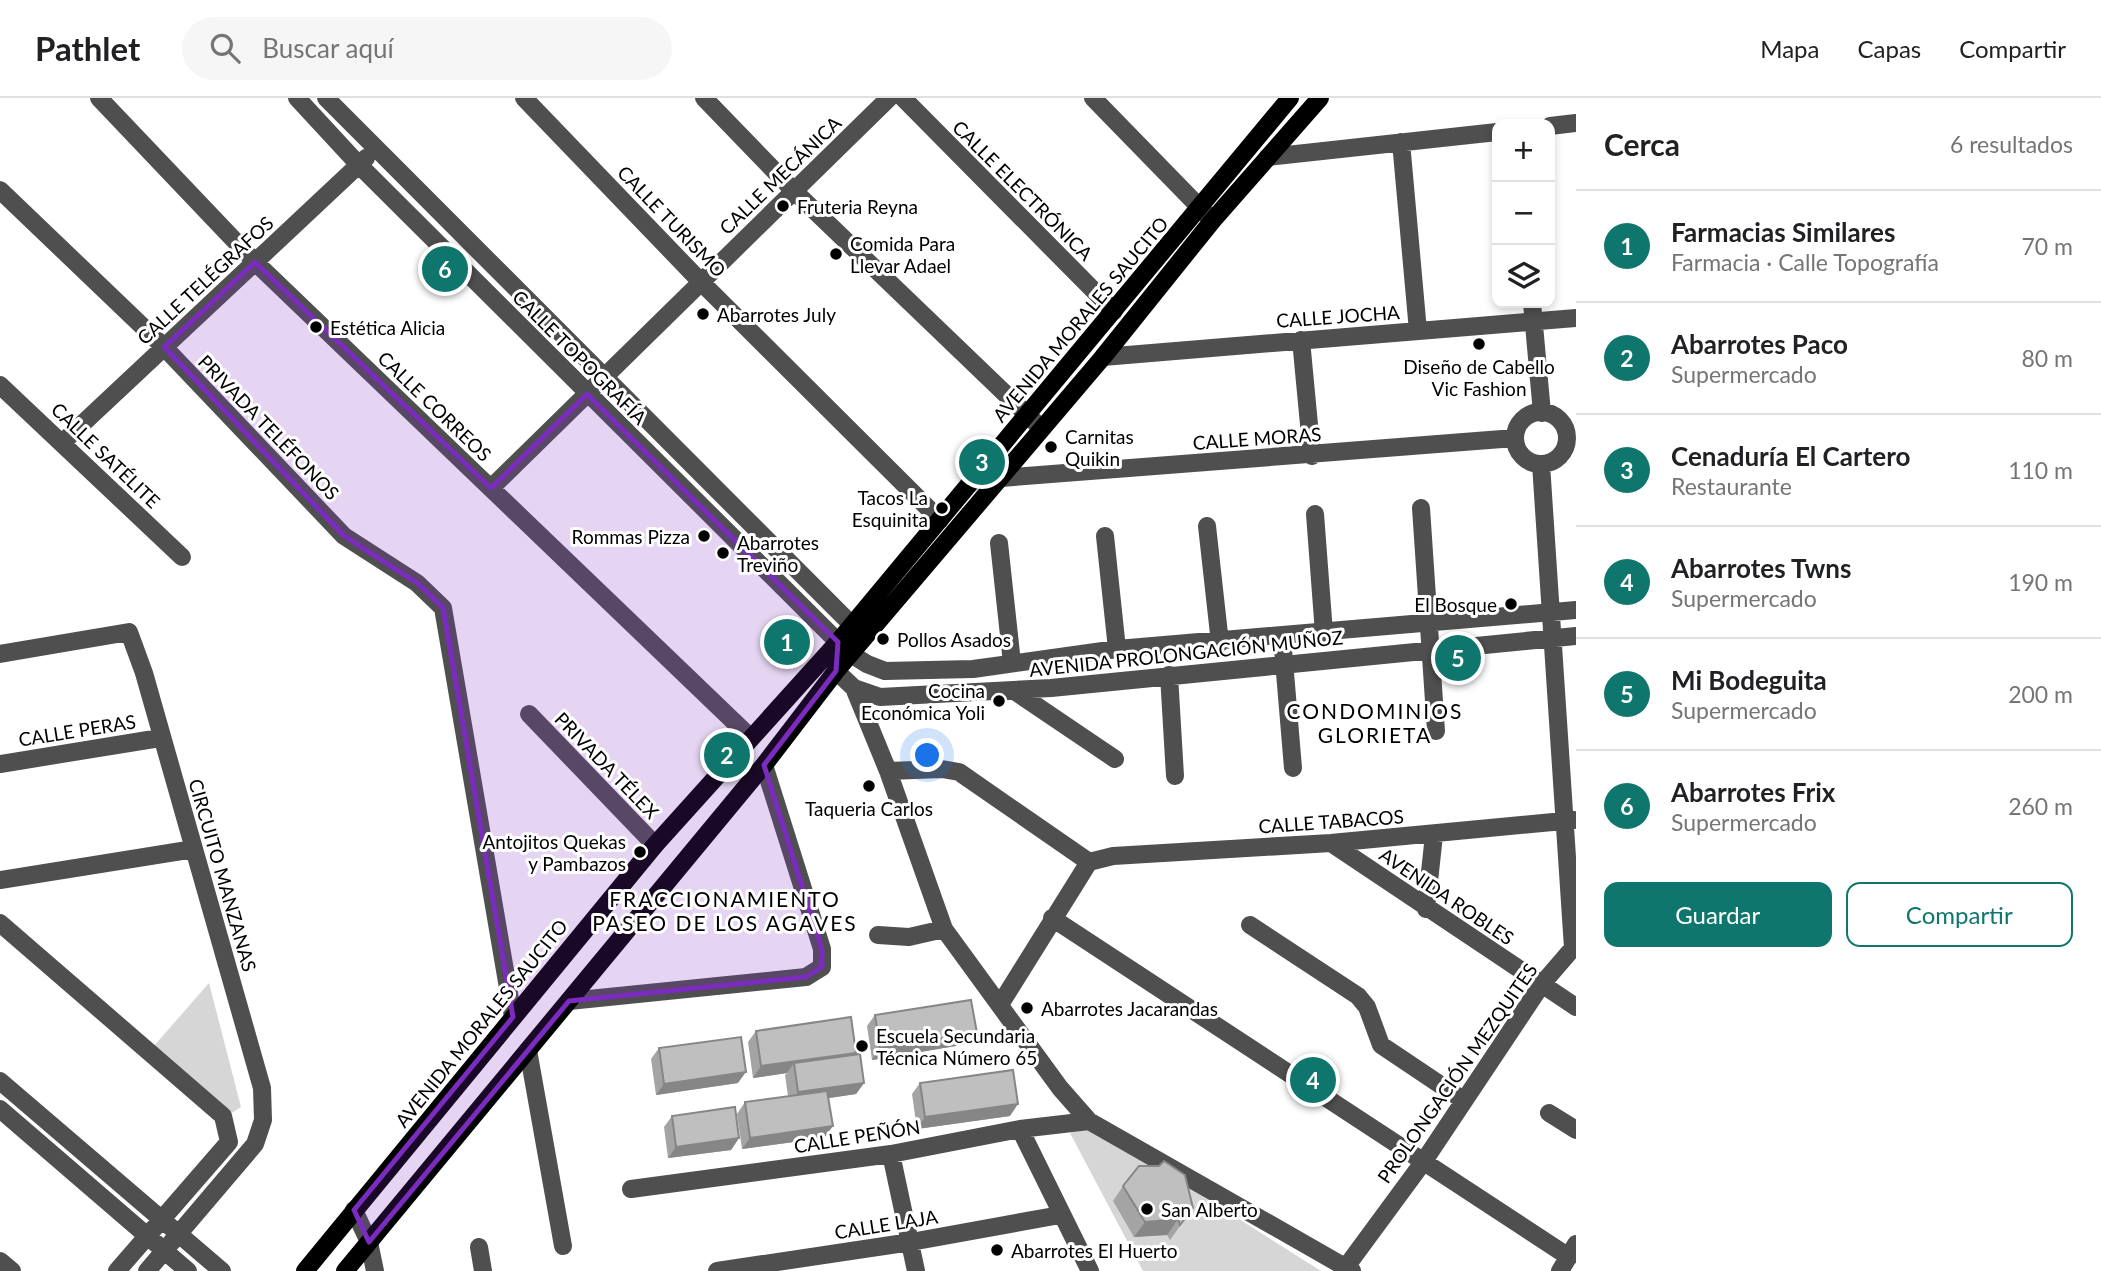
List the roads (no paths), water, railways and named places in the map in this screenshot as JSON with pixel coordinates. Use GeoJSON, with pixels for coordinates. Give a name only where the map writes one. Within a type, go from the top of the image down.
{"type":"FeatureCollection","features":[{"type":"Feature","properties":{"kind":"main road","name":"AVENIDA MORALES SAUCITO"},"geometry":{"type":"LineString","coordinates":[[304,1271],[655,845],[750,737],[845,648],[1002,478],[1041,428],[1103,357],[1290,98]]}},
{"type":"Feature","properties":{"kind":"main road","name":"AVENIDA MORALES SAUCITO"},"geometry":{"type":"LineString","coordinates":[[345,1271],[764,765],[836,671],[852,625],[1114,311],[1207,214],[1268,157],[1320,98]]}},
{"type":"Feature","properties":{"kind":"street","name":"CALLE CORREOS"},"geometry":{"type":"LineString","coordinates":[[99,98],[255,262],[750,737]]}},
{"type":"Feature","properties":{"kind":"street","name":"CALLE TOPOGRAFÍA"},"geometry":{"type":"LineString","coordinates":[[297,98],[359,165],[587,394],[845,648]]}},
{"type":"Feature","properties":{"kind":"street","name":"CALLE TOPOGRAFÍA"},"geometry":{"type":"LineString","coordinates":[[326,98],[852,625]]}},
{"type":"Feature","properties":{"kind":"street","name":"CALLE TURISMO"},"geometry":{"type":"LineString","coordinates":[[524,98],[701,282],[940,520]]}},
{"type":"Feature","properties":{"kind":"street"},"geometry":{"type":"LineString","coordinates":[[704,98],[793,190],[1041,428]]}},
{"type":"Feature","properties":{"kind":"street","name":"CALLE MECÁNICA"},"geometry":{"type":"LineString","coordinates":[[491,488],[889,98]]}},
{"type":"Feature","properties":{"kind":"street","name":"CALLE ELECTRÓNICA"},"geometry":{"type":"LineString","coordinates":[[903,98],[1114,311]]}},
{"type":"Feature","properties":{"kind":"street"},"geometry":{"type":"LineString","coordinates":[[1093,98],[1207,214]]}},
{"type":"Feature","properties":{"kind":"street"},"geometry":{"type":"LineString","coordinates":[[1555,125],[1576,123]]}},
{"type":"Feature","properties":{"kind":"street"},"geometry":{"type":"LineString","coordinates":[[1268,157],[1492,133]]}},
{"type":"Feature","properties":{"kind":"street"},"geometry":{"type":"LineString","coordinates":[[1401,142],[1418,331]]}},
{"type":"Feature","properties":{"kind":"street","name":"CALLE TELÉGRAFOS"},"geometry":{"type":"LineString","coordinates":[[63,442],[376,148]]}},
{"type":"Feature","properties":{"kind":"street","name":"PRIVADA TELÉFONOS"},"geometry":{"type":"LineString","coordinates":[[0,190],[164,347],[344,536],[417,583],[443,608],[513,1017]]}},
{"type":"Feature","properties":{"kind":"street"},"geometry":{"type":"LineString","coordinates":[[1533,308],[1542,412]]}},
{"type":"Feature","properties":{"kind":"street","name":"CALLE JOCHA"},"geometry":{"type":"LineString","coordinates":[[1103,357],[1576,318]]}},
{"type":"Feature","properties":{"kind":"street"},"geometry":{"type":"LineString","coordinates":[[1301,340],[1312,456]]}},
{"type":"Feature","properties":{"kind":"street","name":"CALLE SATÉLITE"},"geometry":{"type":"LineString","coordinates":[[0,385],[182,557]]}},
{"type":"Feature","properties":{"kind":"street"},"geometry":{"type":"LineString","coordinates":[[1542,412],[1558,419],[1571,434],[1558,458],[1541,464],[1525,459],[1519,453],[1514,438],[1516,429],[1526,417],[1542,412]]}},
{"type":"Feature","properties":{"kind":"street","name":"CALLE MORAS"},"geometry":{"type":"LineString","coordinates":[[1002,478],[1312,456],[1514,438]]}},
{"type":"Feature","properties":{"kind":"street","name":"PROLONGACIÓN MEZQUITES"},"geometry":{"type":"LineString","coordinates":[[1347,1270],[1424,1161],[1542,984],[1575,948],[1570,821],[1555,638],[1550,612],[1541,464]]}},
{"type":"Feature","properties":{"kind":"street"},"geometry":{"type":"LineString","coordinates":[[1421,508],[1436,731]]}},
{"type":"Feature","properties":{"kind":"street"},"geometry":{"type":"LineString","coordinates":[[1315,514],[1324,633]]}},
{"type":"Feature","properties":{"kind":"street"},"geometry":{"type":"LineString","coordinates":[[1207,526],[1220,643]]}},
{"type":"Feature","properties":{"kind":"street"},"geometry":{"type":"LineString","coordinates":[[1105,536],[1116,649]]}},
{"type":"Feature","properties":{"kind":"street"},"geometry":{"type":"LineString","coordinates":[[999,543],[1012,663]]}},
{"type":"Feature","properties":{"kind":"street","name":"AVENIDA PROLONGACIÓN MUÑOZ"},"geometry":{"type":"LineString","coordinates":[[845,648],[867,664],[885,671],[973,669],[1116,649],[1220,643],[1576,610]]}},
{"type":"Feature","properties":{"kind":"street","name":"CIRCUITO MANZANAS"},"geometry":{"type":"LineString","coordinates":[[0,654],[129,632],[144,673],[160,738],[262,1088],[263,1120],[256,1144],[147,1271]]}},
{"type":"Feature","properties":{"kind":"street","name":"AVENIDA PROLONGACIÓN MUÑOZ"},"geometry":{"type":"LineString","coordinates":[[836,671],[854,688],[880,698],[1051,688],[1576,636]]}},
{"type":"Feature","properties":{"kind":"street"},"geometry":{"type":"LineString","coordinates":[[1282,637],[1293,768]]}},
{"type":"Feature","properties":{"kind":"street"},"geometry":{"type":"LineString","coordinates":[[1051,658],[1051,688]]}},
{"type":"Feature","properties":{"kind":"street"},"geometry":{"type":"LineString","coordinates":[[1169,675],[1175,776]]}},
{"type":"Feature","properties":{"kind":"street"},"geometry":{"type":"LineString","coordinates":[[854,688],[888,771],[944,929],[1001,1003],[1060,1088],[1089,1121],[1347,1270]]}},
{"type":"Feature","properties":{"kind":"street"},"geometry":{"type":"LineString","coordinates":[[1013,690],[1115,759]]}},
{"type":"Feature","properties":{"kind":"street","name":"PRIVADA TÉLEX"},"geometry":{"type":"LineString","coordinates":[[529,714],[655,845]]}},
{"type":"Feature","properties":{"kind":"street","name":"CALLE PERAS"},"geometry":{"type":"LineString","coordinates":[[0,764],[160,738]]}},
{"type":"Feature","properties":{"kind":"street"},"geometry":{"type":"LineString","coordinates":[[569,1001],[806,977],[822,967],[822,949],[764,765]]}},
{"type":"Feature","properties":{"kind":"street"},"geometry":{"type":"LineString","coordinates":[[888,771],[942,769],[960,772],[1089,862],[1001,1003]]}},
{"type":"Feature","properties":{"kind":"street","name":"CALLE TABACOS"},"geometry":{"type":"LineString","coordinates":[[1089,862],[1113,856],[1331,843],[1570,821]]}},
{"type":"Feature","properties":{"kind":"street"},"geometry":{"type":"LineString","coordinates":[[1426,909],[1434,835]]}},
{"type":"Feature","properties":{"kind":"street","name":"AVENIDA ROBLES"},"geometry":{"type":"LineString","coordinates":[[1331,843],[1576,1007]]}},
{"type":"Feature","properties":{"kind":"street"},"geometry":{"type":"LineString","coordinates":[[0,880],[194,849]]}},
{"type":"Feature","properties":{"kind":"street"},"geometry":{"type":"LineString","coordinates":[[1052,918],[1568,1257]]}},
{"type":"Feature","properties":{"kind":"street"},"geometry":{"type":"LineString","coordinates":[[0,923],[223,1116],[229,1142],[117,1271]]}},
{"type":"Feature","properties":{"kind":"street"},"geometry":{"type":"LineString","coordinates":[[1251,925],[1358,996],[1367,1007],[1381,1045],[1463,1100]]}},
{"type":"Feature","properties":{"kind":"street"},"geometry":{"type":"LineString","coordinates":[[878,935],[909,937],[944,929]]}},
{"type":"Feature","properties":{"kind":"street"},"geometry":{"type":"LineString","coordinates":[[528,1050],[563,1246]]}},
{"type":"Feature","properties":{"kind":"street"},"geometry":{"type":"LineString","coordinates":[[0,1081],[222,1271]]}},
{"type":"Feature","properties":{"kind":"street"},"geometry":{"type":"LineString","coordinates":[[25,1102],[6,1114],[188,1271]]}},
{"type":"Feature","properties":{"kind":"street"},"geometry":{"type":"LineString","coordinates":[[1549,1113],[1576,1130]]}},
{"type":"Feature","properties":{"kind":"street","name":"CALLE PEÑÓN"},"geometry":{"type":"LineString","coordinates":[[631,1189],[891,1154],[1020,1129],[1089,1121]]}},
{"type":"Feature","properties":{"kind":"street"},"geometry":{"type":"LineString","coordinates":[[1020,1129],[1060,1215],[1090,1271]]}},
{"type":"Feature","properties":{"kind":"street"},"geometry":{"type":"LineString","coordinates":[[891,1154],[916,1271]]}},
{"type":"Feature","properties":{"kind":"street"},"geometry":{"type":"LineString","coordinates":[[354,1210],[369,1242],[375,1271]]}},
{"type":"Feature","properties":{"kind":"street","name":"CALLE LAJA"},"geometry":{"type":"LineString","coordinates":[[717,1271],[911,1242],[1060,1215]]}},
{"type":"Feature","properties":{"kind":"street"},"geometry":{"type":"LineString","coordinates":[[479,1247],[482,1271]]}},
{"type":"Feature","properties":{"kind":"street"},"geometry":{"type":"LineString","coordinates":[[0,1261],[12,1271]]}},
{"type":"Feature","properties":{"kind":"place","name":"Fruteria Reyna"},"geometry":{"type":"Point","coordinates":[783,206]}},
{"type":"Feature","properties":{"kind":"place","name":"Comida Para Llevar Adael"},"geometry":{"type":"Point","coordinates":[836,254]}},
{"type":"Feature","properties":{"kind":"place","name":"Abarrotes Frix"},"geometry":{"type":"Point","coordinates":[445,269]}},
{"type":"Feature","properties":{"kind":"place","name":"Abarrotes July"},"geometry":{"type":"Point","coordinates":[703,314]}},
{"type":"Feature","properties":{"kind":"place","name":"Estética Alicia"},"geometry":{"type":"Point","coordinates":[316,327]}},
{"type":"Feature","properties":{"kind":"place","name":"Diseño de Cabello Vic Fashion"},"geometry":{"type":"Point","coordinates":[1479,344]}},
{"type":"Feature","properties":{"kind":"place","name":"Carnitas Quikin"},"geometry":{"type":"Point","coordinates":[1051,447]}},
{"type":"Feature","properties":{"kind":"place","name":"Cenaduría El Cartero"},"geometry":{"type":"Point","coordinates":[982,462]}},
{"type":"Feature","properties":{"kind":"place","name":"Tacos La Esquinita"},"geometry":{"type":"Point","coordinates":[942,508]}},
{"type":"Feature","properties":{"kind":"place","name":"Rommas Pizza"},"geometry":{"type":"Point","coordinates":[704,536]}},
{"type":"Feature","properties":{"kind":"place","name":"Abarrotes Treviño"},"geometry":{"type":"Point","coordinates":[723,553]}},
{"type":"Feature","properties":{"kind":"place","name":"El Bosque"},"geometry":{"type":"Point","coordinates":[1511,604]}},
{"type":"Feature","properties":{"kind":"place","name":"Pollos Asados"},"geometry":{"type":"Point","coordinates":[883,639]}},
{"type":"Feature","properties":{"kind":"place","name":"Farmacias Similares"},"geometry":{"type":"Point","coordinates":[787,642]}},
{"type":"Feature","properties":{"kind":"place","name":"Mi Bodeguita"},"geometry":{"type":"Point","coordinates":[1458,658]}},
{"type":"Feature","properties":{"kind":"place","name":"Cocina Económica Yoli"},"geometry":{"type":"Point","coordinates":[999,701]}},
{"type":"Feature","properties":{"kind":"place","name":"Abarrotes Paco"},"geometry":{"type":"Point","coordinates":[727,755]}},
{"type":"Feature","properties":{"kind":"place","name":"Taqueria Carlos"},"geometry":{"type":"Point","coordinates":[869,786]}},
{"type":"Feature","properties":{"kind":"place","name":"Antojitos Quekas y Pambazos"},"geometry":{"type":"Point","coordinates":[640,852]}},
{"type":"Feature","properties":{"kind":"place","name":"Abarrotes Jacarandas"},"geometry":{"type":"Point","coordinates":[1027,1008]}},
{"type":"Feature","properties":{"kind":"place","name":"Escuela Secundaria Técnica Número 65"},"geometry":{"type":"Point","coordinates":[862,1046]}},
{"type":"Feature","properties":{"kind":"place","name":"Abarrotes Twns"},"geometry":{"type":"Point","coordinates":[1313,1080]}},
{"type":"Feature","properties":{"kind":"place","name":"San Alberto"},"geometry":{"type":"Point","coordinates":[1147,1209]}},
{"type":"Feature","properties":{"kind":"place","name":"Abarrotes El Huerto"},"geometry":{"type":"Point","coordinates":[997,1250]}},
{"type":"Feature","properties":{"kind":"district","name":"CONDOMINIOS GLORIETA"},"geometry":{"type":"Point","coordinates":[1375,722]}},
{"type":"Feature","properties":{"kind":"district","name":"FRACCIONAMIENTO PASEO DE LOS AGAVES"},"geometry":{"type":"Point","coordinates":[725,910]}}]}
